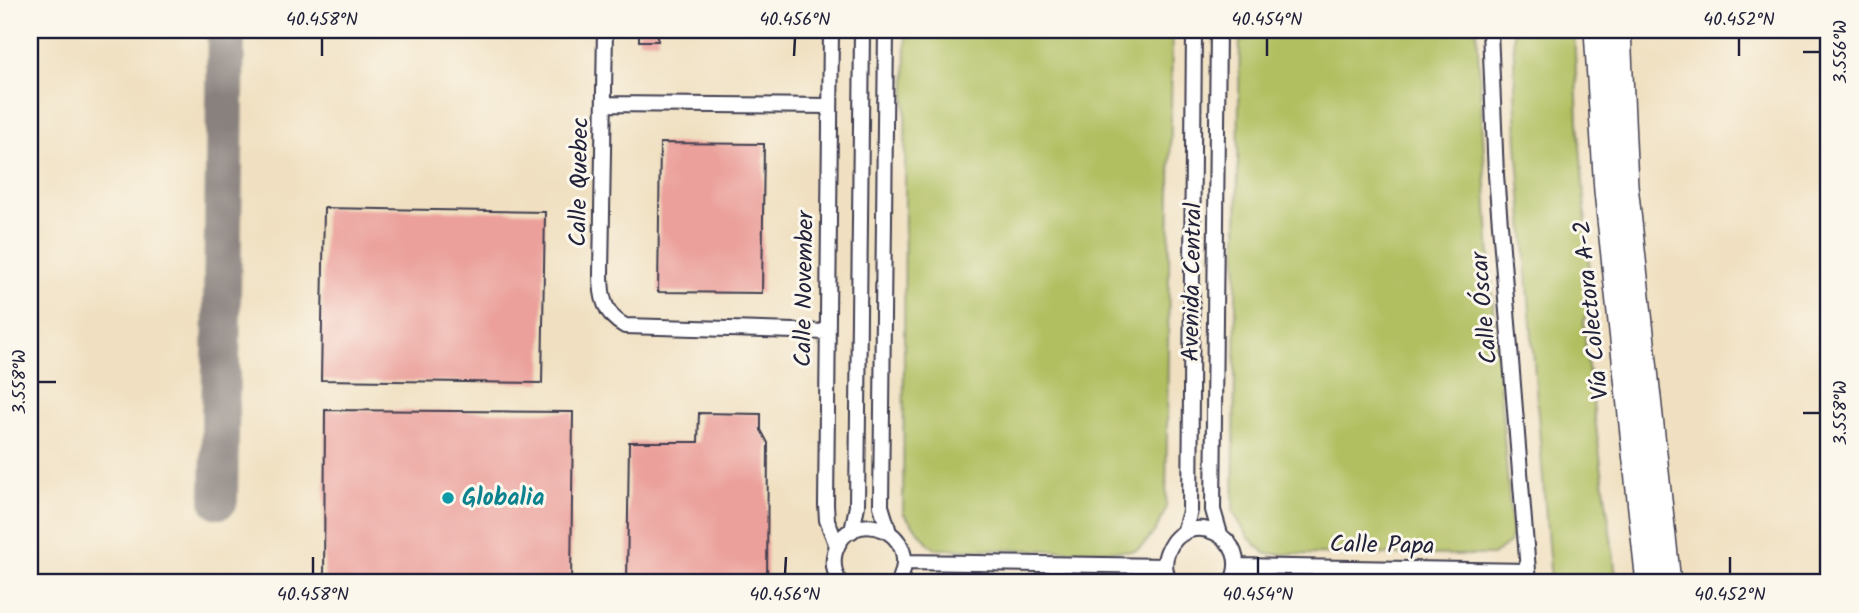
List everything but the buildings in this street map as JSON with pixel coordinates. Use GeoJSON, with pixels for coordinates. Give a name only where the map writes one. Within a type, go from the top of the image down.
{"type":"FeatureCollection","features":[{"type":"Feature","properties":{"kind":"main road","name":"Vía Colectora A-2"},"geometry":{"type":"LineString","coordinates":[[1596,30],[1606,191],[1648,583]]}},
{"type":"Feature","properties":{"kind":"main road","name":"Vía Colectora A-2"},"geometry":{"type":"LineString","coordinates":[[1619,30],[1626,185],[1669,583]]}},
{"type":"Feature","properties":{"kind":"street","name":"Calle Quebec"},"geometry":{"type":"LineString","coordinates":[[605,30],[601,291],[609,314],[625,326],[827,332]]}},
{"type":"Feature","properties":{"kind":"street","name":"Calle November"},"geometry":{"type":"LineString","coordinates":[[831,30],[825,505],[827,520],[837,546],[834,566],[840,583]]}},
{"type":"Feature","properties":{"kind":"street"},"geometry":{"type":"LineString","coordinates":[[852,531],[857,506],[862,30]]}},
{"type":"Feature","properties":{"kind":"street"},"geometry":{"type":"LineString","coordinates":[[886,30],[881,506],[889,532]]}},
{"type":"Feature","properties":{"kind":"street","name":"Avenida Central"},"geometry":{"type":"LineString","coordinates":[[1184,533],[1188,523],[1190,497],[1194,30]]}},
{"type":"Feature","properties":{"kind":"street","name":"Avenida Central"},"geometry":{"type":"LineString","coordinates":[[1219,30],[1213,510],[1220,534],[1235,554],[1237,566]]}},
{"type":"Feature","properties":{"kind":"street","name":"Calle Óscar"},"geometry":{"type":"LineString","coordinates":[[1490,30],[1496,175],[1528,577]]}},
{"type":"Feature","properties":{"kind":"street"},"geometry":{"type":"LineString","coordinates":[[604,104],[830,106]]}},
{"type":"Feature","properties":{"kind":"street"},"geometry":{"type":"LineString","coordinates":[[837,546],[843,537],[852,531],[870,526],[889,532],[903,550],[904,573],[898,583]]}},
{"type":"Feature","properties":{"kind":"street"},"geometry":{"type":"LineString","coordinates":[[1170,583],[1165,566],[1170,547],[1184,533],[1202,529],[1220,534]]}},
{"type":"Feature","properties":{"kind":"street"},"geometry":{"type":"LineString","coordinates":[[905,562],[1165,566]]}},
{"type":"Feature","properties":{"kind":"street"},"geometry":{"type":"LineString","coordinates":[[1231,583],[1237,566]]}},
{"type":"Feature","properties":{"kind":"street","name":"Calle Papa"},"geometry":{"type":"LineString","coordinates":[[1237,566],[1528,577]]}},
{"type":"Feature","properties":{"kind":"green space"},"geometry":{"type":"Polygon","coordinates":[[[906,30],[1172,30],[1166,507],[1154,532],[1135,551],[937,549],[929,544],[903,513],[906,30]]]}},
{"type":"Feature","properties":{"kind":"green space"},"geometry":{"type":"Polygon","coordinates":[[[1240,30],[1477,30],[1492,293],[1512,534],[1509,543],[1493,555],[1266,554],[1249,538],[1233,512],[1240,30]]]}},
{"type":"Feature","properties":{"kind":"green space"},"geometry":{"type":"Polygon","coordinates":[[[1513,30],[1574,30],[1592,299],[1584,321],[1586,352],[1617,583],[1551,583],[1517,143],[1513,30]]]}},
{"type":"Feature","properties":{"kind":"green space"},"geometry":{"type":"Polygon","coordinates":[[[938,577],[1137,580],[1141,583],[928,583],[938,577]]]}},
{"type":"Feature","properties":{"kind":"green space"},"geometry":{"type":"Polygon","coordinates":[[[1273,579],[1491,583],[1261,583],[1273,579]]]}},
{"type":"Feature","properties":{"kind":"taxiway"},"geometry":{"type":"LineString","coordinates":[[219,500],[226,30]]}},
{"type":"Feature","properties":{"kind":"place","name":"Globalia"},"geometry":{"type":"Point","coordinates":[448,498]}}]}
